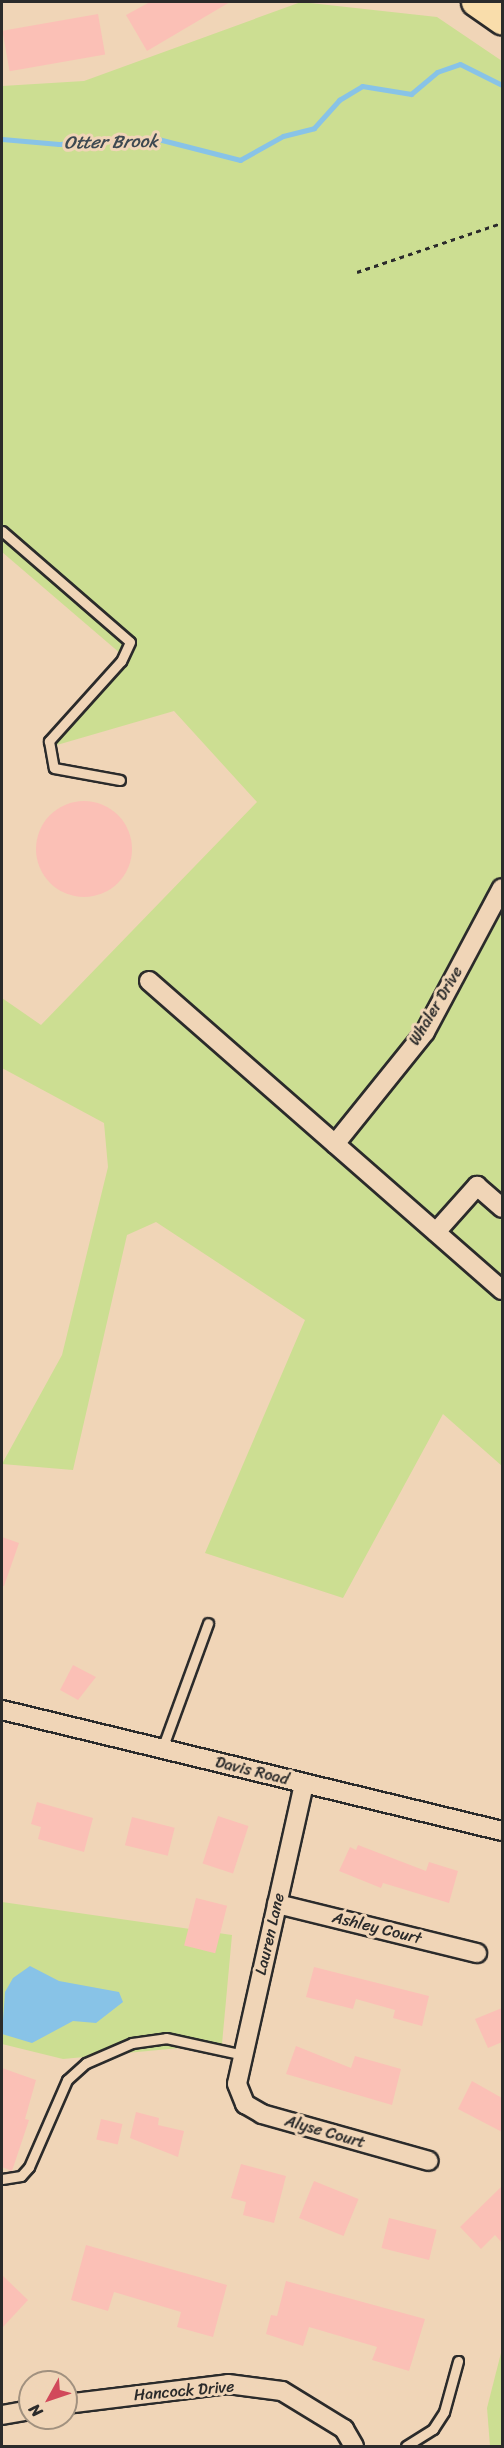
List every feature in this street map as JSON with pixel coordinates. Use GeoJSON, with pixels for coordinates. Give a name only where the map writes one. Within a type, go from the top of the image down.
{"type":"FeatureCollection","features":[{"type":"Feature","properties":{"kind":"main road"},"geometry":{"type":"LineString","coordinates":[[476,2],[502,20]]}},
{"type":"Feature","properties":{"kind":"street","name":"Whaler Drive"},"geometry":{"type":"LineString","coordinates":[[335,1144],[425,1032],[502,888]]}},
{"type":"Feature","properties":{"kind":"street"},"geometry":{"type":"LineString","coordinates":[[149,981],[502,1290]]}},
{"type":"Feature","properties":{"kind":"street"},"geometry":{"type":"LineString","coordinates":[[436,1232],[477,1186],[502,1208]]}},
{"type":"Feature","properties":{"kind":"street","name":"Davis Road"},"geometry":{"type":"LineString","coordinates":[[2,1710],[502,1831]]}},
{"type":"Feature","properties":{"kind":"street","name":"Lauren Lane"},"geometry":{"type":"LineString","coordinates":[[237,2084],[304,1784]]}},
{"type":"Feature","properties":{"kind":"street","name":"Ashley Court"},"geometry":{"type":"LineString","coordinates":[[277,1904],[477,1953]]}},
{"type":"Feature","properties":{"kind":"street","name":"Alyse Court"},"geometry":{"type":"LineString","coordinates":[[237,2084],[245,2104],[262,2114],[429,2161]]}},
{"type":"Feature","properties":{"kind":"street","name":"Hancock Drive"},"geometry":{"type":"LineString","coordinates":[[78,2403],[228,2384],[282,2391],[344,2429],[354,2446]]}},
{"type":"Feature","properties":{"kind":"street"},"geometry":{"type":"LineString","coordinates":[[2,2415],[18,2412]]}},
{"type":"Feature","properties":{"kind":"lane"},"geometry":{"type":"LineString","coordinates":[[2,531],[130,642],[121,661],[49,741],[54,768],[120,780]]}},
{"type":"Feature","properties":{"kind":"lane"},"geometry":{"type":"LineString","coordinates":[[162,1749],[208,1623]]}},
{"type":"Feature","properties":{"kind":"lane"},"geometry":{"type":"LineString","coordinates":[[2,2179],[21,2176],[29,2167],[67,2080],[86,2063],[132,2043],[166,2038],[243,2055]]}},
{"type":"Feature","properties":{"kind":"lane"},"geometry":{"type":"LineString","coordinates":[[406,2446],[433,2429],[444,2412],[458,2361]]}},
{"type":"Feature","properties":{"kind":"path"},"geometry":{"type":"LineString","coordinates":[[357,272],[502,222]]}},
{"type":"Feature","properties":{"kind":"green space"},"geometry":{"type":"Polygon","coordinates":[[[301,2],[437,17],[502,61],[502,1466],[443,1414],[343,1598],[205,1553],[305,1320],[156,1222],[127,1235],[73,1470],[2,1464],[62,1355],[108,1167],[104,1123],[2,1068],[2,998],[41,1025],[257,802],[174,711],[50,747],[128,660],[2,552],[2,86],[84,81],[301,2]]]}},
{"type":"Feature","properties":{"kind":"green space"},"geometry":{"type":"Polygon","coordinates":[[[2,1902],[232,1935],[222,2044],[63,2059],[2,2044],[2,1902]]]}},
{"type":"Feature","properties":{"kind":"green space"},"geometry":{"type":"Polygon","coordinates":[[[502,2349],[502,2446],[490,2446],[487,2408],[502,2349]]]}},
{"type":"Feature","properties":{"kind":"water"},"geometry":{"type":"Polygon","coordinates":[[[30,1966],[59,1981],[119,1992],[123,2002],[96,2023],[73,2021],[32,2043],[2,2034],[5,1992],[13,1978],[30,1966]]]}},
{"type":"Feature","properties":{"kind":"building"},"geometry":{"type":"Polygon","coordinates":[[[150,2],[230,2],[147,51],[126,15],[150,2]]]}},
{"type":"Feature","properties":{"kind":"building"},"geometry":{"type":"Polygon","coordinates":[[[98,14],[105,54],[10,71],[2,31],[98,14]]]}},
{"type":"Feature","properties":{"kind":"building"},"geometry":{"type":"Polygon","coordinates":[[[84,801],[102,805],[118,815],[128,831],[132,849],[128,867],[118,883],[102,893],[84,897],[66,893],[50,883],[40,867],[36,849],[40,831],[50,815],[66,805],[84,801]]]}},
{"type":"Feature","properties":{"kind":"building"},"geometry":{"type":"Polygon","coordinates":[[[2,1537],[19,1543],[4,1586],[2,1586],[2,1537]]]}},
{"type":"Feature","properties":{"kind":"building"},"geometry":{"type":"Polygon","coordinates":[[[73,1665],[96,1677],[78,1700],[60,1690],[73,1665]]]}},
{"type":"Feature","properties":{"kind":"building"},"geometry":{"type":"Polygon","coordinates":[[[37,1802],[93,1818],[84,1852],[38,1839],[41,1827],[31,1824],[37,1802]]]}},
{"type":"Feature","properties":{"kind":"building"},"geometry":{"type":"Polygon","coordinates":[[[218,1816],[248,1826],[233,1873],[203,1864],[218,1816]]]}},
{"type":"Feature","properties":{"kind":"building"},"geometry":{"type":"Polygon","coordinates":[[[132,1817],[175,1828],[168,1856],[125,1845],[132,1817]]]}},
{"type":"Feature","properties":{"kind":"building"},"geometry":{"type":"Polygon","coordinates":[[[358,1845],[426,1871],[429,1862],[458,1871],[449,1903],[383,1883],[381,1888],[339,1871],[350,1847],[356,1850],[358,1845]]]}},
{"type":"Feature","properties":{"kind":"building"},"geometry":{"type":"Polygon","coordinates":[[[196,1898],[227,1906],[215,1953],[184,1946],[196,1898]]]}},
{"type":"Feature","properties":{"kind":"building"},"geometry":{"type":"Polygon","coordinates":[[[314,1967],[429,1996],[422,2026],[393,2018],[395,2010],[356,1999],[353,2009],[306,1997],[314,1967]]]}},
{"type":"Feature","properties":{"kind":"building"},"geometry":{"type":"Polygon","coordinates":[[[502,2008],[502,2042],[488,2048],[475,2019],[502,2008]]]}},
{"type":"Feature","properties":{"kind":"building"},"geometry":{"type":"Polygon","coordinates":[[[296,2046],[351,2068],[355,2056],[401,2069],[392,2105],[286,2074],[296,2046]]]}},
{"type":"Feature","properties":{"kind":"building"},"geometry":{"type":"Polygon","coordinates":[[[2,2068],[36,2080],[25,2119],[29,2120],[12,2171],[2,2167],[2,2068]]]}},
{"type":"Feature","properties":{"kind":"building"},"geometry":{"type":"Polygon","coordinates":[[[472,2081],[502,2098],[502,2132],[458,2109],[472,2081]]]}},
{"type":"Feature","properties":{"kind":"building"},"geometry":{"type":"Polygon","coordinates":[[[136,2112],[159,2118],[158,2125],[184,2131],[178,2157],[130,2138],[136,2112]]]}},
{"type":"Feature","properties":{"kind":"building"},"geometry":{"type":"Polygon","coordinates":[[[101,2119],[122,2124],[118,2144],[96,2139],[101,2119]]]}},
{"type":"Feature","properties":{"kind":"building"},"geometry":{"type":"Polygon","coordinates":[[[241,2164],[286,2176],[274,2223],[243,2215],[246,2202],[231,2198],[241,2164]]]}},
{"type":"Feature","properties":{"kind":"building"},"geometry":{"type":"Polygon","coordinates":[[[314,2181],[359,2199],[344,2236],[299,2218],[314,2181]]]}},
{"type":"Feature","properties":{"kind":"building"},"geometry":{"type":"Polygon","coordinates":[[[502,2186],[502,2243],[495,2235],[481,2249],[460,2227],[502,2186]]]}},
{"type":"Feature","properties":{"kind":"building"},"geometry":{"type":"Polygon","coordinates":[[[389,2218],[437,2230],[429,2260],[382,2248],[389,2218]]]}},
{"type":"Feature","properties":{"kind":"building"},"geometry":{"type":"Polygon","coordinates":[[[86,2245],[227,2285],[213,2337],[177,2327],[181,2312],[114,2292],[108,2311],[71,2300],[86,2245]]]}},
{"type":"Feature","properties":{"kind":"building"},"geometry":{"type":"Polygon","coordinates":[[[2,2275],[28,2300],[2,2328],[2,2275]]]}},
{"type":"Feature","properties":{"kind":"building"},"geometry":{"type":"Polygon","coordinates":[[[286,2281],[425,2319],[409,2371],[372,2360],[377,2347],[309,2327],[303,2346],[266,2334],[271,2315],[277,2316],[286,2281]]]}},
{"type":"Feature","properties":{"kind":"waterway","name":"Otter Brook"},"geometry":{"type":"LineString","coordinates":[[2,139],[59,144],[154,138],[240,160],[283,136],[314,128],[339,100],[362,86],[411,94],[437,72],[460,64],[502,85]]}}]}
